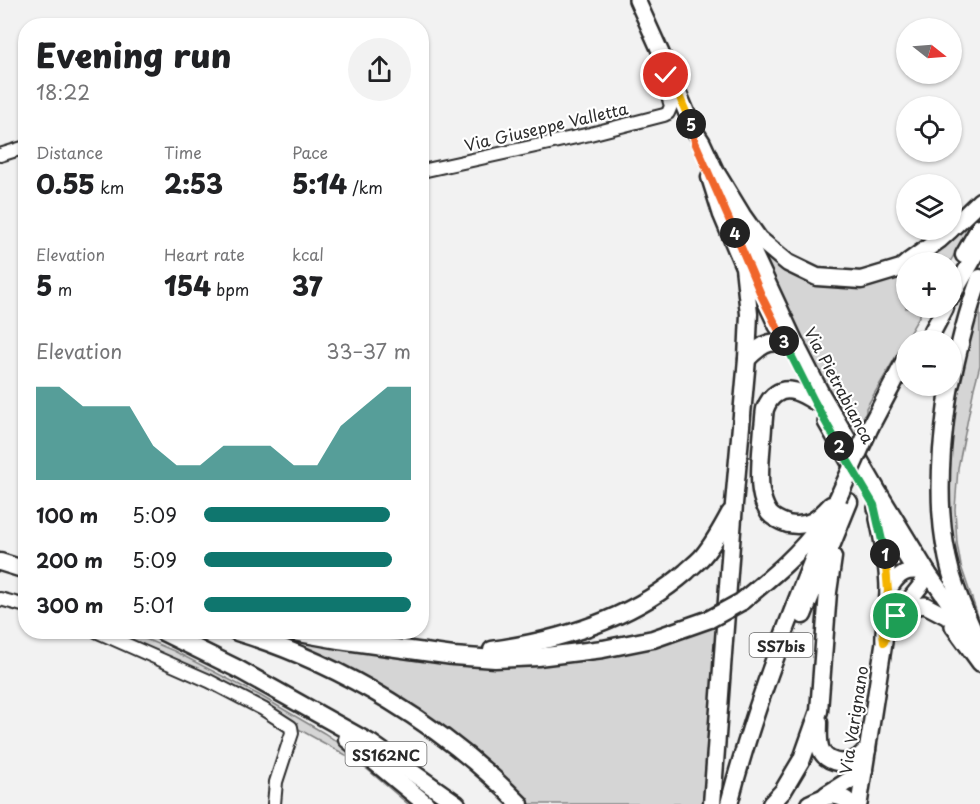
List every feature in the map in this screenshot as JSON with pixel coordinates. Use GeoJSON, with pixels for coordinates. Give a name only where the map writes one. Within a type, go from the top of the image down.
{"type":"FeatureCollection","features":[{"type":"Feature","properties":{"kind":"highway"},"geometry":{"type":"LineString","coordinates":[[714,175],[759,239],[788,263],[817,277],[861,280],[896,270]]}},
{"type":"Feature","properties":{"kind":"highway"},"geometry":{"type":"LineString","coordinates":[[712,804],[749,314],[744,267],[722,215],[714,175]]}},
{"type":"Feature","properties":{"kind":"highway"},"geometry":{"type":"LineString","coordinates":[[962,218],[980,201]]}},
{"type":"Feature","properties":{"kind":"highway"},"geometry":{"type":"LineString","coordinates":[[962,257],[980,227]]}},
{"type":"Feature","properties":{"kind":"highway"},"geometry":{"type":"LineString","coordinates":[[922,252],[939,240]]}},
{"type":"Feature","properties":{"kind":"highway"},"geometry":{"type":"LineString","coordinates":[[962,278],[980,247]]}},
{"type":"Feature","properties":{"kind":"highway"},"geometry":{"type":"LineString","coordinates":[[962,334],[980,278]]}},
{"type":"Feature","properties":{"kind":"highway"},"geometry":{"type":"LineString","coordinates":[[747,359],[759,347],[767,344],[791,345]]}},
{"type":"Feature","properties":{"kind":"highway","name":"SS7bis"},"geometry":{"type":"LineString","coordinates":[[736,799],[756,714],[801,587],[844,500],[896,382]]}},
{"type":"Feature","properties":{"kind":"highway"},"geometry":{"type":"LineString","coordinates":[[814,401],[793,390],[783,391],[775,394],[765,409],[761,490],[765,504],[769,514],[782,522],[798,526],[816,520],[844,500]]}},
{"type":"Feature","properties":{"kind":"highway","name":"SS7bis"},"geometry":{"type":"LineString","coordinates":[[874,432],[897,396]]}},
{"type":"Feature","properties":{"kind":"highway"},"geometry":{"type":"LineString","coordinates":[[949,396],[944,428],[940,486],[942,530],[951,573],[962,607],[980,646]]}},
{"type":"Feature","properties":{"kind":"highway"},"geometry":{"type":"LineString","coordinates":[[333,639],[453,656],[495,659],[538,657],[603,649],[653,639],[710,619],[741,602],[778,571],[844,500]]}},
{"type":"Feature","properties":{"kind":"highway","name":"SS7bis"},"geometry":{"type":"LineString","coordinates":[[736,799],[837,530],[844,500]]}},
{"type":"Feature","properties":{"kind":"highway"},"geometry":{"type":"LineString","coordinates":[[453,656],[518,646],[571,634],[632,610],[670,585],[702,557],[720,533],[734,504]]}},
{"type":"Feature","properties":{"kind":"highway"},"geometry":{"type":"LineString","coordinates":[[837,530],[828,592],[819,740],[826,758],[835,762],[844,763],[856,759],[867,750]]}},
{"type":"Feature","properties":{"kind":"highway"},"geometry":{"type":"LineString","coordinates":[[0,562],[18,568]]}},
{"type":"Feature","properties":{"kind":"highway"},"geometry":{"type":"LineString","coordinates":[[0,574],[18,580]]}},
{"type":"Feature","properties":{"kind":"highway","name":"SS162NC"},"geometry":{"type":"LineString","coordinates":[[177,639],[236,668],[372,744],[457,804]]}},
{"type":"Feature","properties":{"kind":"highway"},"geometry":{"type":"LineString","coordinates":[[260,639],[346,676],[426,724],[473,760],[520,804]]}},
{"type":"Feature","properties":{"kind":"highway"},"geometry":{"type":"LineString","coordinates":[[311,710],[426,804]]}},
{"type":"Feature","properties":{"kind":"highway"},"geometry":{"type":"LineString","coordinates":[[771,804],[783,791],[802,759],[819,711]]}},
{"type":"Feature","properties":{"kind":"highway"},"geometry":{"type":"LineString","coordinates":[[809,804],[864,771]]}},
{"type":"Feature","properties":{"kind":"highway"},"geometry":{"type":"LineString","coordinates":[[826,795],[841,797],[851,804]]}},
{"type":"Feature","properties":{"kind":"main road","name":"Via Pietrabianca"},"geometry":{"type":"LineString","coordinates":[[637,0],[693,128],[702,142],[714,175],[814,401],[874,505],[922,575],[953,610],[980,646]]}},
{"type":"Feature","properties":{"kind":"main road","name":"Via Pietrabianca"},"geometry":{"type":"LineString","coordinates":[[791,345],[878,491],[946,616],[980,663]]}},
{"type":"Feature","properties":{"kind":"main road","name":"Via Varignano"},"geometry":{"type":"LineString","coordinates":[[874,505],[886,563],[888,591],[884,642]]}},
{"type":"Feature","properties":{"kind":"main road"},"geometry":{"type":"LineString","coordinates":[[888,591],[896,578],[904,573],[922,575]]}},
{"type":"Feature","properties":{"kind":"main road","name":"Via Varignano"},"geometry":{"type":"LineString","coordinates":[[859,804],[884,642],[891,623],[903,608],[922,575]]}},
{"type":"Feature","properties":{"kind":"main road"},"geometry":{"type":"LineString","coordinates":[[903,608],[925,605],[946,616]]}},
{"type":"Feature","properties":{"kind":"street","name":"Via Giuseppe Valletta"},"geometry":{"type":"LineString","coordinates":[[429,169],[664,116],[671,106],[663,80],[666,75],[670,74]]}},
{"type":"Feature","properties":{"kind":"street"},"geometry":{"type":"LineString","coordinates":[[0,155],[18,149]]}},
{"type":"Feature","properties":{"kind":"street"},"geometry":{"type":"LineString","coordinates":[[0,598],[18,604]]}},
{"type":"Feature","properties":{"kind":"street"},"geometry":{"type":"LineString","coordinates":[[114,639],[209,681],[263,709],[291,727],[291,739],[276,782],[274,804]]}},
{"type":"Feature","properties":{"kind":"shaded area"},"geometry":{"type":"Polygon","coordinates":[[[980,209],[956,252],[932,252],[945,240],[962,240],[962,225],[980,209]]]}},
{"type":"Feature","properties":{"kind":"shaded area"},"geometry":{"type":"Polygon","coordinates":[[[763,252],[794,273],[896,271],[896,318],[918,318],[911,330],[896,330],[896,356],[866,408],[853,438],[809,354],[763,252]]]}},
{"type":"Feature","properties":{"kind":"shaded area"},"geometry":{"type":"Polygon","coordinates":[[[980,295],[980,365],[958,468],[955,509],[961,566],[980,622],[980,633],[956,570],[946,489],[955,396],[962,396],[962,361],[980,295]]]}},
{"type":"Feature","properties":{"kind":"shaded area"},"geometry":{"type":"Polygon","coordinates":[[[722,620],[706,804],[529,804],[495,772],[354,673],[282,639],[368,653],[475,665],[722,620]]]}},
{"type":"Feature","properties":{"kind":"shaded area"},"geometry":{"type":"Polygon","coordinates":[[[116,639],[146,639],[174,651],[259,695],[324,733],[367,762],[419,804],[408,804],[368,770],[293,726],[116,639]]]}},
{"type":"Feature","properties":{"kind":"route"},"geometry":{"type":"LineString","coordinates":[[666,75],[670,74],[693,128],[695,142],[762,297],[814,401],[874,505],[886,563],[888,591],[884,642],[896,616]]}}]}
